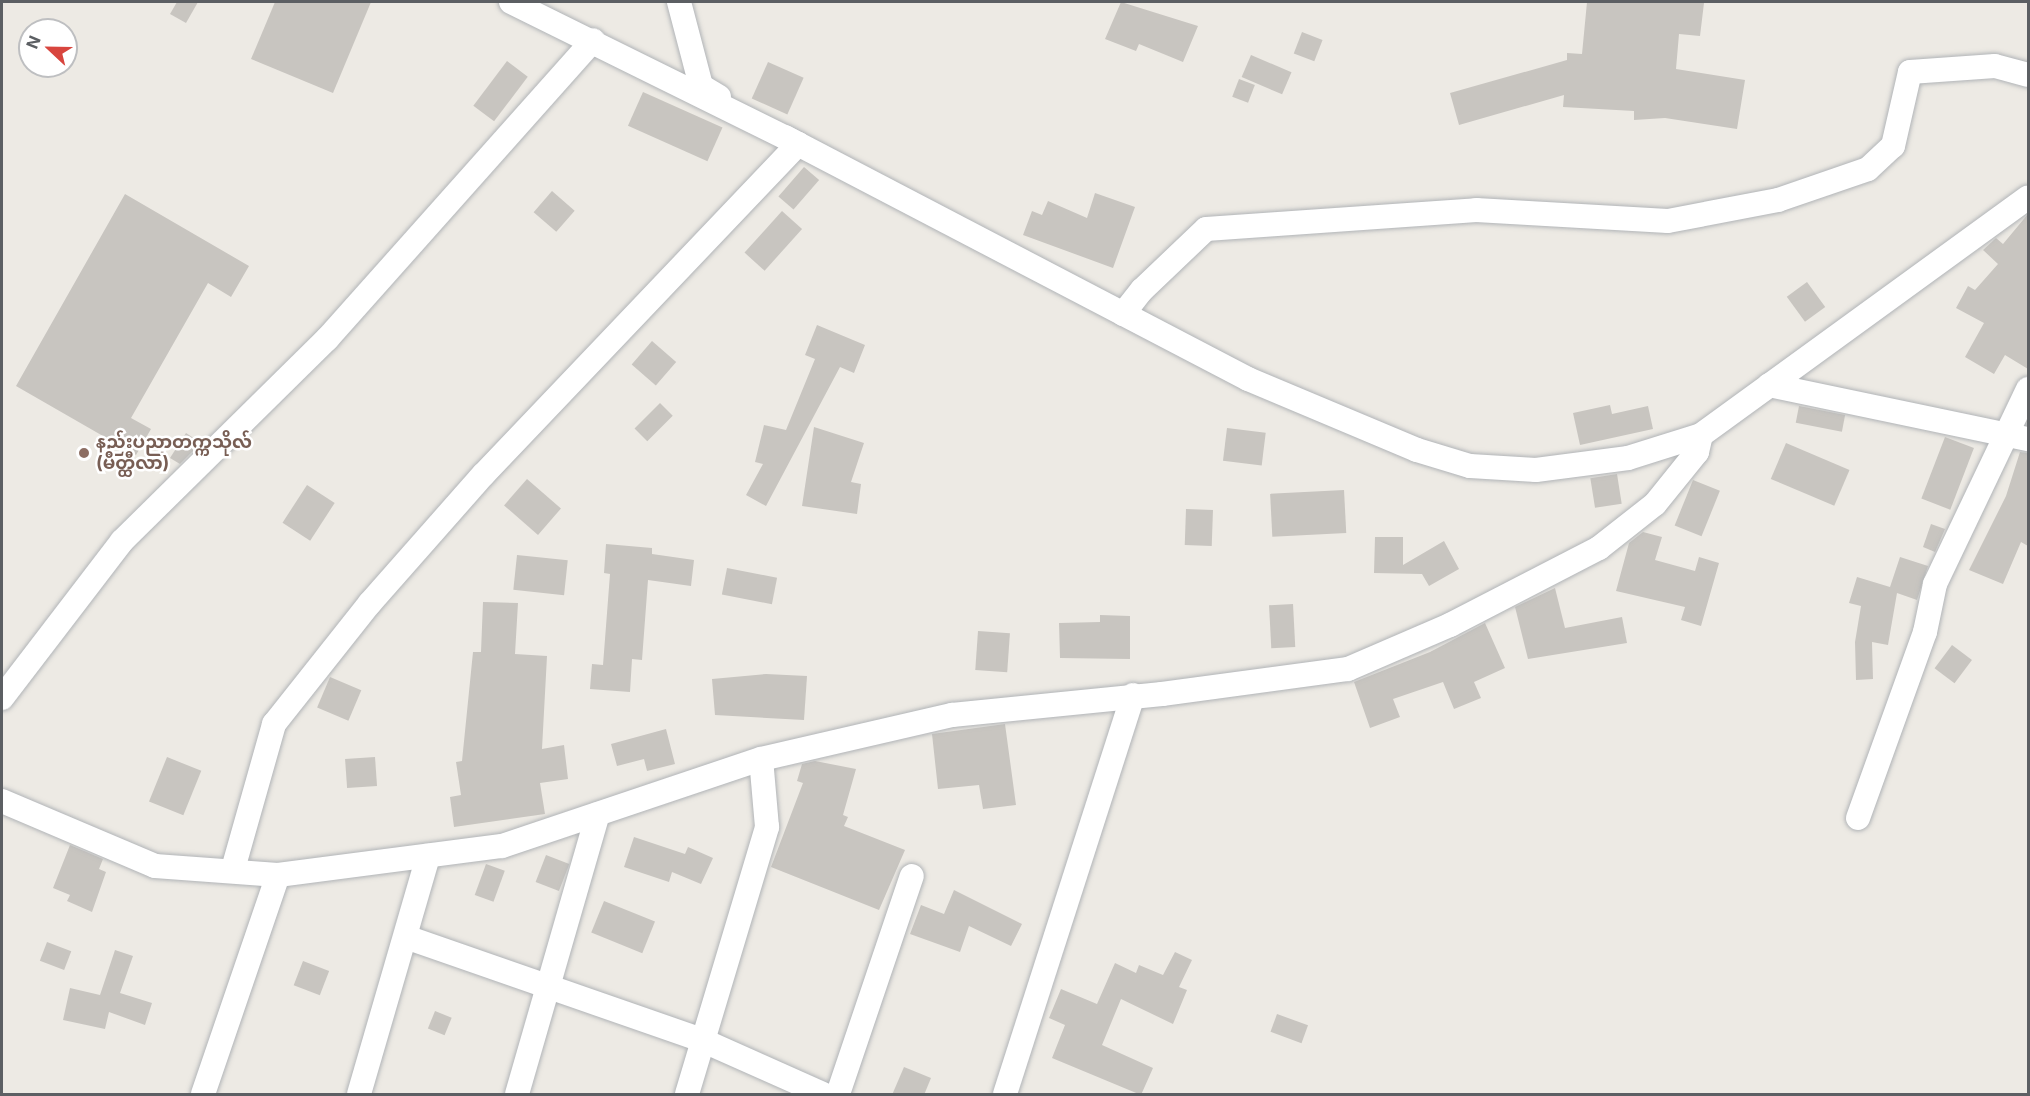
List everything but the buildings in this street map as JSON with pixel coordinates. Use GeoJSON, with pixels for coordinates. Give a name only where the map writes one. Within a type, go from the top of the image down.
{"type":"FeatureCollection","features":[{"type":"Feature","properties":{"kind":"street"},"geometry":{"type":"LineString","coordinates":[[511,2],[593,40],[798,144],[1248,379],[1417,450],[1470,466],[1536,470],[1628,458],[1701,435],[2028,197]]}},
{"type":"Feature","properties":{"kind":"street"},"geometry":{"type":"LineString","coordinates":[[679,2],[701,86],[798,144]]}},
{"type":"Feature","properties":{"kind":"street"},"geometry":{"type":"LineString","coordinates":[[2,698],[123,542],[327,339],[593,40]]}},
{"type":"Feature","properties":{"kind":"street"},"geometry":{"type":"LineString","coordinates":[[1123,314],[1142,290],[1206,229],[1476,210],[1668,221],[1778,200],[1868,168],[1893,146],[1910,72],[1995,66],[2028,75]]}},
{"type":"Feature","properties":{"kind":"street"},"geometry":{"type":"LineString","coordinates":[[233,869],[274,724],[370,603],[483,475],[798,144]]}},
{"type":"Feature","properties":{"kind":"street"},"geometry":{"type":"LineString","coordinates":[[1768,386],[2017,437]]}},
{"type":"Feature","properties":{"kind":"street"},"geometry":{"type":"LineString","coordinates":[[1858,818],[1925,632],[1935,584],[2017,437],[2028,390]]}},
{"type":"Feature","properties":{"kind":"street"},"geometry":{"type":"LineString","coordinates":[[2,801],[155,866],[233,869],[278,875],[502,846],[761,759],[952,715],[1348,669],[1450,625],[1599,548],[1671,486],[1697,452],[1701,435]]}},
{"type":"Feature","properties":{"kind":"street"},"geometry":{"type":"LineString","coordinates":[[1005,1095],[1133,695]]}},
{"type":"Feature","properties":{"kind":"street"},"geometry":{"type":"LineString","coordinates":[[687,1095],[767,827],[761,759]]}},
{"type":"Feature","properties":{"kind":"street"},"geometry":{"type":"LineString","coordinates":[[517,1095],[598,814]]}},
{"type":"Feature","properties":{"kind":"street"},"geometry":{"type":"LineString","coordinates":[[359,1095],[428,856]]}},
{"type":"Feature","properties":{"kind":"street"},"geometry":{"type":"LineString","coordinates":[[203,1095],[278,875]]}},
{"type":"Feature","properties":{"kind":"street"},"geometry":{"type":"LineString","coordinates":[[838,1095],[912,876]]}},
{"type":"Feature","properties":{"kind":"street"},"geometry":{"type":"LineString","coordinates":[[406,937],[704,1041],[823,1095]]}},
{"type":"Feature","properties":{"kind":"place","name":"နည်းပညာတက္ကသိုလ် (မိတ္ထီလာ)"},"geometry":{"type":"Point","coordinates":[84,453]}}]}
